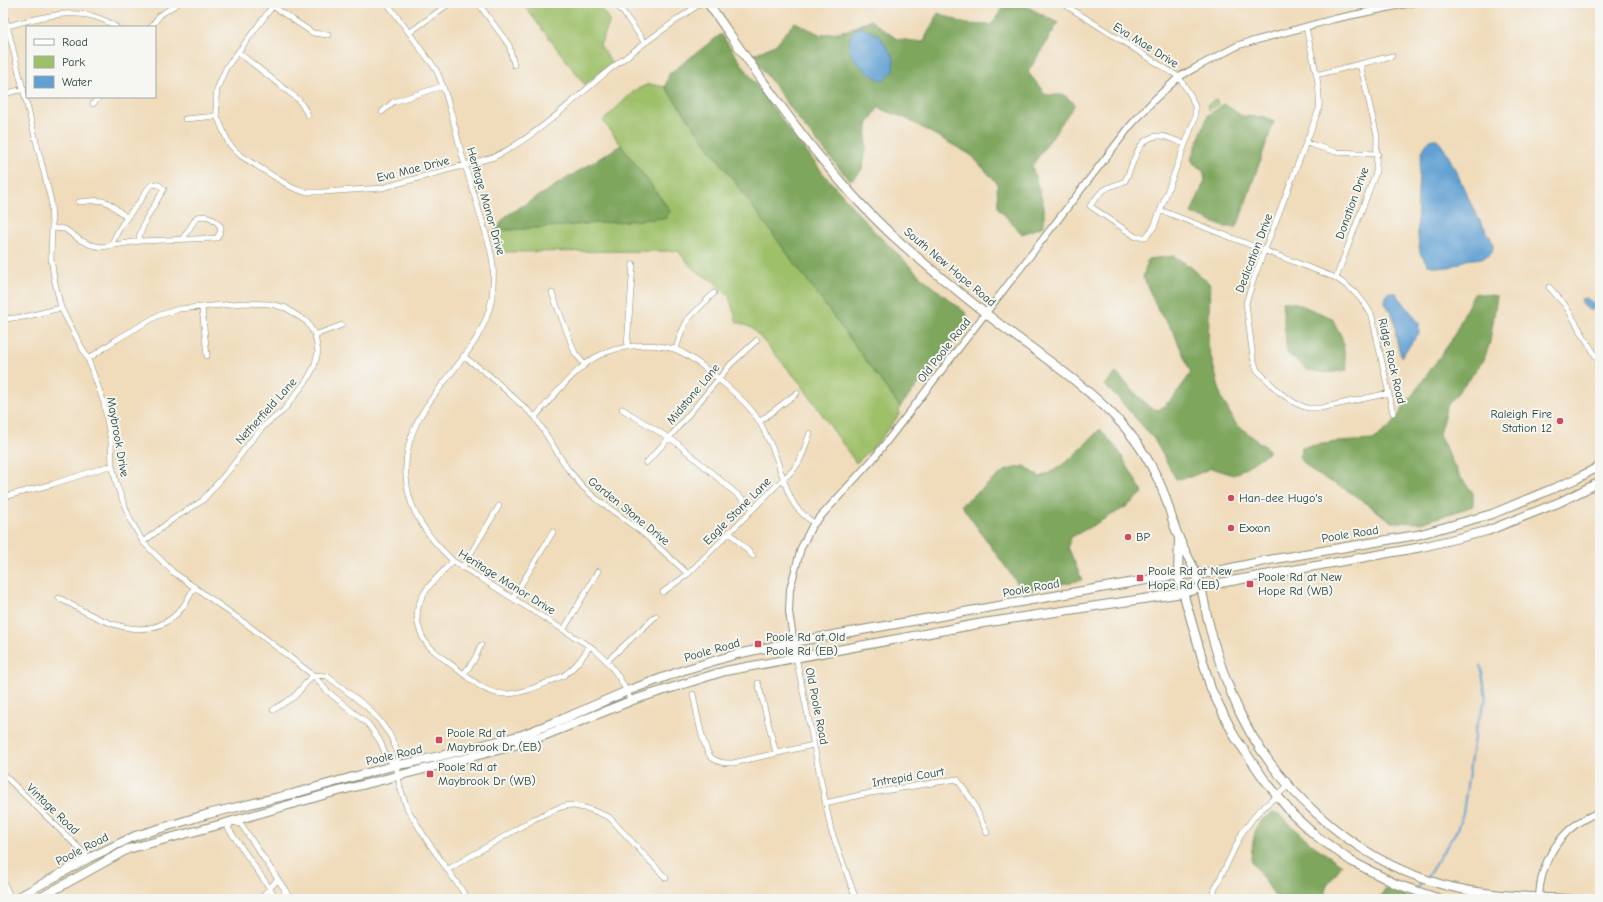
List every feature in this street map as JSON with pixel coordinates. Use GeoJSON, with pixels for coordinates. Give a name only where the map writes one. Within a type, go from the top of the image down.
{"type":"FeatureCollection","features":[{"type":"Feature","properties":{"kind":"main road","name":"South New Hope Road"},"geometry":{"type":"LineString","coordinates":[[708,3],[795,127],[854,198],[891,234],[918,257],[986,313],[1089,392],[1122,424],[1140,447],[1164,494],[1179,538],[1196,574],[1201,588],[1219,662],[1233,698],[1249,732],[1289,786],[1303,802],[1326,823],[1349,839],[1377,858],[1404,871],[1438,883],[1467,890],[1497,895],[1570,899]]}},
{"type":"Feature","properties":{"kind":"main road","name":"Poole Road"},"geometry":{"type":"LineString","coordinates":[[15,899],[89,858],[135,836],[201,816],[396,765],[438,757],[522,735],[627,691],[684,670],[737,654],[794,642],[1178,576],[1208,573],[1269,560],[1417,535],[1492,514],[1576,479],[1600,466]]}},
{"type":"Feature","properties":{"kind":"main road","name":"Poole Road"},"geometry":{"type":"LineString","coordinates":[[38,899],[128,849],[327,794],[502,750],[544,736],[631,701],[725,671],[983,623],[1183,593],[1220,583],[1422,547],[1487,531],[1560,502],[1600,482]]}},
{"type":"Feature","properties":{"kind":"main road"},"geometry":{"type":"LineString","coordinates":[[1417,535],[1422,547]]}},
{"type":"Feature","properties":{"kind":"main road","name":"South New Hope Road"},"geometry":{"type":"LineString","coordinates":[[1179,538],[1178,576],[1211,689],[1235,737],[1277,796],[1315,835],[1351,861],[1396,884],[1440,899]]}},
{"type":"Feature","properties":{"kind":"street"},"geometry":{"type":"LineString","coordinates":[[152,26],[160,16],[179,3]]}},
{"type":"Feature","properties":{"kind":"street"},"geometry":{"type":"LineString","coordinates":[[268,3],[274,4],[313,33],[328,35]]}},
{"type":"Feature","properties":{"kind":"street","name":"Heritage Manor Drive"},"geometry":{"type":"LineString","coordinates":[[387,3],[438,72],[492,255],[494,273],[492,297],[488,312],[480,331],[412,429],[407,449],[405,469],[408,492],[419,522],[435,544],[453,561],[462,568],[590,646],[607,661],[620,678],[631,701]]}},
{"type":"Feature","properties":{"kind":"street"},"geometry":{"type":"LineString","coordinates":[[409,33],[450,3]]}},
{"type":"Feature","properties":{"kind":"street"},"geometry":{"type":"LineString","coordinates":[[478,3],[509,45],[514,65]]}},
{"type":"Feature","properties":{"kind":"street"},"geometry":{"type":"LineString","coordinates":[[614,3],[623,12],[645,43]]}},
{"type":"Feature","properties":{"kind":"street","name":"Eva Mae Drive"},"geometry":{"type":"LineString","coordinates":[[274,4],[224,72],[218,84],[216,98],[217,116],[229,144],[240,156],[291,187],[304,192],[323,192],[382,188],[465,166],[494,157],[511,149],[531,135],[645,43],[701,3]]}},
{"type":"Feature","properties":{"kind":"street","name":"Eva Mae Drive"},"geometry":{"type":"LineString","coordinates":[[1062,3],[1179,77]]}},
{"type":"Feature","properties":{"kind":"street","name":"Old Poole Road"},"geometry":{"type":"LineString","coordinates":[[856,899],[834,836],[825,803],[796,657],[789,612],[790,589],[801,548],[814,523],[874,458],[1114,145],[1150,104],[1179,77],[1239,45],[1306,27],[1411,3]]}},
{"type":"Feature","properties":{"kind":"street","name":"Maybrook Drive"},"geometry":{"type":"LineString","coordinates":[[3,8],[26,97]]}},
{"type":"Feature","properties":{"kind":"street"},"geometry":{"type":"LineString","coordinates":[[7,26],[53,14],[79,13],[96,17],[114,26]]}},
{"type":"Feature","properties":{"kind":"street","name":"Dedication Drive"},"geometry":{"type":"LineString","coordinates":[[1306,27],[1320,98],[1319,109],[1246,302],[1253,358],[1258,370],[1266,380],[1295,403],[1307,408],[1321,408],[1389,393]]}},
{"type":"Feature","properties":{"kind":"street"},"geometry":{"type":"LineString","coordinates":[[238,52],[299,100],[308,115]]}},
{"type":"Feature","properties":{"kind":"street"},"geometry":{"type":"LineString","coordinates":[[1316,75],[1392,56]]}},
{"type":"Feature","properties":{"kind":"street","name":"Donation Drive"},"geometry":{"type":"LineString","coordinates":[[1336,278],[1376,172],[1378,154],[1377,136],[1360,64]]}},
{"type":"Feature","properties":{"kind":"street"},"geometry":{"type":"LineString","coordinates":[[1179,77],[1191,96],[1195,107],[1195,118],[1154,227],[1146,237],[1136,236],[1090,206],[1096,197],[1106,187],[1125,181],[1140,146],[1149,138],[1162,136],[1185,144]]}},
{"type":"Feature","properties":{"kind":"street"},"geometry":{"type":"LineString","coordinates":[[382,112],[393,102],[442,86]]}},
{"type":"Feature","properties":{"kind":"street"},"geometry":{"type":"LineString","coordinates":[[3,94],[24,89]]}},
{"type":"Feature","properties":{"kind":"street","name":"Maybrook Drive"},"geometry":{"type":"LineString","coordinates":[[26,98],[51,201],[51,258],[61,308],[88,359],[104,403],[111,440],[112,465],[117,486],[130,519],[143,542],[173,572],[313,675],[327,691],[368,724],[380,740],[386,758],[396,765],[398,754],[390,735],[379,720],[367,707],[327,676],[313,675]]}},
{"type":"Feature","properties":{"kind":"street"},"geometry":{"type":"LineString","coordinates":[[93,104],[98,98]]}},
{"type":"Feature","properties":{"kind":"street"},"geometry":{"type":"LineString","coordinates":[[185,119],[217,116]]}},
{"type":"Feature","properties":{"kind":"street"},"geometry":{"type":"LineString","coordinates":[[1307,143],[1336,152],[1378,154]]}},
{"type":"Feature","properties":{"kind":"street"},"geometry":{"type":"LineString","coordinates":[[111,246],[118,229],[126,217],[142,200],[148,187],[153,184],[159,185],[164,189],[146,219],[139,237],[140,241]]}},
{"type":"Feature","properties":{"kind":"street"},"geometry":{"type":"LineString","coordinates":[[80,202],[97,200],[109,202],[126,217]]}},
{"type":"Feature","properties":{"kind":"street","name":"Ridge Rock Road"},"geometry":{"type":"LineString","coordinates":[[1160,210],[1336,278],[1355,292],[1364,302],[1372,316],[1393,413]]}},
{"type":"Feature","properties":{"kind":"street"},"geometry":{"type":"LineString","coordinates":[[52,228],[65,229],[80,240],[91,245],[111,246],[140,241],[183,238],[217,238],[221,227],[212,217],[203,215],[197,217],[183,238]]}},
{"type":"Feature","properties":{"kind":"street"},"geometry":{"type":"LineString","coordinates":[[627,346],[633,264]]}},
{"type":"Feature","properties":{"kind":"street"},"geometry":{"type":"LineString","coordinates":[[1549,287],[1565,305],[1600,363]]}},
{"type":"Feature","properties":{"kind":"street"},"geometry":{"type":"LineString","coordinates":[[552,293],[575,353],[584,364]]}},
{"type":"Feature","properties":{"kind":"street"},"geometry":{"type":"LineString","coordinates":[[676,349],[681,333],[688,319],[714,293]]}},
{"type":"Feature","properties":{"kind":"street"},"geometry":{"type":"LineString","coordinates":[[88,359],[116,340],[157,316],[179,309],[244,304],[270,304],[286,308],[307,322],[315,335],[342,325]]}},
{"type":"Feature","properties":{"kind":"street"},"geometry":{"type":"LineString","coordinates":[[3,319],[24,317],[61,308]]}},
{"type":"Feature","properties":{"kind":"street"},"geometry":{"type":"LineString","coordinates":[[202,308],[207,356]]}},
{"type":"Feature","properties":{"kind":"street","name":"Netherfield Lane"},"geometry":{"type":"LineString","coordinates":[[143,542],[173,519],[202,501],[230,469],[253,438],[282,411],[307,380],[314,367],[318,352],[315,335]]}},
{"type":"Feature","properties":{"kind":"street","name":"Midstone Lane"},"geometry":{"type":"LineString","coordinates":[[646,463],[731,364],[757,340]]}},
{"type":"Feature","properties":{"kind":"street"},"geometry":{"type":"LineString","coordinates":[[535,417],[584,364],[600,355],[627,346],[655,345],[676,349],[693,359],[718,379],[740,397],[752,411],[768,438],[794,505],[804,516],[814,523]]}},
{"type":"Feature","properties":{"kind":"street","name":"Garden Stone Drive"},"geometry":{"type":"LineString","coordinates":[[463,356],[494,380],[535,417],[567,468],[583,487],[594,497],[643,533],[688,574]]}},
{"type":"Feature","properties":{"kind":"street"},"geometry":{"type":"LineString","coordinates":[[759,422],[797,393]]}},
{"type":"Feature","properties":{"kind":"street"},"geometry":{"type":"LineString","coordinates":[[622,409],[669,438],[754,508]]}},
{"type":"Feature","properties":{"kind":"street","name":"Eagle Stone Lane"},"geometry":{"type":"LineString","coordinates":[[663,592],[688,574],[783,478],[798,466],[810,433]]}},
{"type":"Feature","properties":{"kind":"street"},"geometry":{"type":"LineString","coordinates":[[3,497],[53,484],[112,465]]}},
{"type":"Feature","properties":{"kind":"street"},"geometry":{"type":"LineString","coordinates":[[462,568],[499,506]]}},
{"type":"Feature","properties":{"kind":"street"},"geometry":{"type":"LineString","coordinates":[[513,598],[553,532]]}},
{"type":"Feature","properties":{"kind":"street"},"geometry":{"type":"LineString","coordinates":[[729,532],[753,556]]}},
{"type":"Feature","properties":{"kind":"street"},"geometry":{"type":"LineString","coordinates":[[453,561],[424,593],[418,606],[417,618],[421,635],[428,644],[464,674],[486,689],[499,693],[517,692],[563,676],[574,668],[590,646]]}},
{"type":"Feature","properties":{"kind":"street"},"geometry":{"type":"LineString","coordinates":[[564,629],[598,571]]}},
{"type":"Feature","properties":{"kind":"street"},"geometry":{"type":"LineString","coordinates":[[59,598],[108,624],[128,628],[151,628],[171,618],[182,608],[195,587]]}},
{"type":"Feature","properties":{"kind":"street"},"geometry":{"type":"LineString","coordinates":[[607,661],[656,616]]}},
{"type":"Feature","properties":{"kind":"street"},"geometry":{"type":"LineString","coordinates":[[464,674],[482,645]]}},
{"type":"Feature","properties":{"kind":"street"},"geometry":{"type":"LineString","coordinates":[[273,710],[294,698],[313,675]]}},
{"type":"Feature","properties":{"kind":"street"},"geometry":{"type":"LineString","coordinates":[[758,683],[776,753]]}},
{"type":"Feature","properties":{"kind":"street"},"geometry":{"type":"LineString","coordinates":[[693,694],[705,746],[711,757],[721,763],[733,763],[814,745]]}},
{"type":"Feature","properties":{"kind":"street"},"geometry":{"type":"LineString","coordinates":[[396,765],[400,787],[407,808],[426,839],[468,899]]}},
{"type":"Feature","properties":{"kind":"street","name":"Vintage Road"},"geometry":{"type":"LineString","coordinates":[[3,774],[89,858]]}},
{"type":"Feature","properties":{"kind":"street","name":"Intrepid Court"},"geometry":{"type":"LineString","coordinates":[[825,803],[865,794],[957,779],[973,802],[987,834]]}},
{"type":"Feature","properties":{"kind":"street"},"geometry":{"type":"LineString","coordinates":[[1210,899],[1242,833],[1257,813],[1289,786]]}},
{"type":"Feature","properties":{"kind":"street"},"geometry":{"type":"LineString","coordinates":[[447,870],[534,819],[558,808],[569,805],[589,809],[609,817],[666,878]]}},
{"type":"Feature","properties":{"kind":"street"},"geometry":{"type":"LineString","coordinates":[[224,811],[232,821],[241,824],[291,899]]}},
{"type":"Feature","properties":{"kind":"street"},"geometry":{"type":"LineString","coordinates":[[1539,898],[1547,858],[1565,833],[1588,816],[1600,812]]}},
{"type":"Feature","properties":{"kind":"street"},"geometry":{"type":"LineString","coordinates":[[232,821],[228,828],[277,899]]}},
{"type":"Feature","properties":{"kind":"street"},"geometry":{"type":"LineString","coordinates":[[260,899],[278,879]]}},
{"type":"Feature","properties":{"kind":"street"},"geometry":{"type":"LineString","coordinates":[[3,881],[11,899]]}},
{"type":"Feature","properties":{"kind":"street"},"geometry":{"type":"LineString","coordinates":[[282,899],[284,888]]}},
{"type":"Feature","properties":{"kind":"green space"},"geometry":{"type":"Polygon","coordinates":[[[522,3],[597,3],[610,21],[600,45],[612,63],[585,85],[522,3]]]}},
{"type":"Feature","properties":{"kind":"green space"},"geometry":{"type":"Polygon","coordinates":[[[1006,3],[1020,3],[1058,23],[1028,72],[1046,95],[1064,95],[1075,104],[1032,166],[1044,207],[1044,226],[1022,234],[998,208],[997,183],[971,155],[905,118],[878,108],[867,125],[866,151],[862,169],[856,177],[849,180],[803,125],[752,55],[775,45],[795,22],[821,35],[848,30],[870,20],[897,39],[923,42],[938,13],[966,24],[991,25],[1006,3]]]}},
{"type":"Feature","properties":{"kind":"green space"},"geometry":{"type":"Polygon","coordinates":[[[721,34],[771,106],[822,172],[873,230],[920,276],[966,313],[969,322],[900,407],[665,87],[669,74],[721,34]]]}},
{"type":"Feature","properties":{"kind":"green space"},"geometry":{"type":"Polygon","coordinates":[[[649,84],[665,87],[900,407],[899,415],[873,448],[856,463],[801,384],[752,328],[737,322],[729,297],[713,281],[694,270],[678,251],[498,252],[493,233],[495,231],[666,218],[670,210],[603,121],[635,90],[649,84]]]}},
{"type":"Feature","properties":{"kind":"green space"},"geometry":{"type":"Polygon","coordinates":[[[1215,100],[1217,101],[1218,105],[1209,110],[1207,105],[1215,100]]]}},
{"type":"Feature","properties":{"kind":"green space"},"geometry":{"type":"Polygon","coordinates":[[[1224,104],[1242,116],[1265,117],[1274,121],[1237,227],[1224,227],[1191,213],[1205,180],[1203,170],[1194,164],[1191,159],[1208,115],[1224,104]]]}},
{"type":"Feature","properties":{"kind":"green space"},"geometry":{"type":"Polygon","coordinates":[[[621,145],[670,211],[666,218],[495,231],[506,216],[621,145]]]}},
{"type":"Feature","properties":{"kind":"green space"},"geometry":{"type":"Polygon","coordinates":[[[1174,256],[1191,267],[1210,284],[1208,345],[1222,399],[1236,424],[1268,449],[1268,453],[1234,475],[1211,468],[1191,477],[1176,479],[1154,439],[1118,398],[1104,385],[1116,373],[1150,408],[1159,410],[1173,398],[1191,373],[1174,333],[1159,312],[1143,277],[1148,259],[1174,256]]]}},
{"type":"Feature","properties":{"kind":"green space"},"geometry":{"type":"Polygon","coordinates":[[[1474,293],[1497,296],[1490,342],[1484,360],[1447,406],[1439,434],[1458,474],[1473,493],[1473,506],[1421,523],[1392,522],[1350,492],[1313,472],[1299,458],[1302,447],[1337,442],[1373,440],[1392,425],[1451,341],[1474,293]]]}},
{"type":"Feature","properties":{"kind":"green space"},"geometry":{"type":"Polygon","coordinates":[[[1282,301],[1296,303],[1332,318],[1342,338],[1347,370],[1326,373],[1308,370],[1287,353],[1282,301]]]}},
{"type":"Feature","properties":{"kind":"green space"},"geometry":{"type":"Polygon","coordinates":[[[1100,429],[1118,450],[1143,493],[1126,507],[1070,538],[1068,547],[1082,580],[1023,591],[961,505],[1006,470],[1025,466],[1040,477],[1049,473],[1072,457],[1100,429]]]}},
{"type":"Feature","properties":{"kind":"green space"},"geometry":{"type":"Polygon","coordinates":[[[1273,813],[1281,816],[1313,845],[1342,865],[1327,885],[1323,899],[1277,899],[1251,860],[1255,832],[1261,821],[1266,816],[1273,813]]]}},
{"type":"Feature","properties":{"kind":"green space"},"geometry":{"type":"Polygon","coordinates":[[[1385,889],[1412,899],[1379,899],[1385,889]]]}},
{"type":"Feature","properties":{"kind":"water"},"geometry":{"type":"Polygon","coordinates":[[[859,27],[879,35],[894,58],[893,71],[885,79],[880,80],[869,73],[853,58],[850,52],[850,37],[854,30],[859,27]]]}},
{"type":"Feature","properties":{"kind":"water"},"geometry":{"type":"Polygon","coordinates":[[[1432,139],[1437,139],[1444,148],[1455,168],[1474,211],[1490,238],[1493,248],[1492,252],[1486,257],[1466,260],[1449,267],[1442,267],[1428,265],[1421,255],[1417,219],[1419,171],[1423,150],[1432,139]]]}},
{"type":"Feature","properties":{"kind":"water"},"geometry":{"type":"Polygon","coordinates":[[[1389,292],[1396,293],[1419,323],[1419,333],[1401,357],[1397,342],[1394,319],[1384,300],[1389,292]]]}},
{"type":"Feature","properties":{"kind":"water"},"geometry":{"type":"Polygon","coordinates":[[[1586,298],[1597,306],[1590,311],[1583,305],[1581,299],[1586,298]]]}},
{"type":"Feature","properties":{"kind":"waterway"},"geometry":{"type":"LineString","coordinates":[[1427,877],[1457,830],[1463,813],[1475,731],[1486,698],[1481,666]]}},
{"type":"Feature","properties":{"kind":"waterway"},"geometry":{"type":"LineString","coordinates":[[1417,889],[1423,881]]}},
{"type":"Feature","properties":{"kind":"waterway"},"geometry":{"type":"LineString","coordinates":[[1409,899],[1415,892]]}},
{"type":"Feature","properties":{"kind":"place","name":"Raleigh Fire Station 12"},"geometry":{"type":"Point","coordinates":[1560,421]}},
{"type":"Feature","properties":{"kind":"place","name":"Han-dee Hugo's"},"geometry":{"type":"Point","coordinates":[1231,498]}},
{"type":"Feature","properties":{"kind":"place","name":"Exxon"},"geometry":{"type":"Point","coordinates":[1231,528]}},
{"type":"Feature","properties":{"kind":"place","name":"BP"},"geometry":{"type":"Point","coordinates":[1128,537]}},
{"type":"Feature","properties":{"kind":"place","name":"Poole Rd at New Hope Rd (EB)"},"geometry":{"type":"Point","coordinates":[1140,578]}},
{"type":"Feature","properties":{"kind":"place","name":"Poole Rd at New Hope Rd (WB)"},"geometry":{"type":"Point","coordinates":[1250,584]}},
{"type":"Feature","properties":{"kind":"place","name":"Poole Rd at Old Poole Rd (EB)"},"geometry":{"type":"Point","coordinates":[758,644]}},
{"type":"Feature","properties":{"kind":"place","name":"Poole Rd at Maybrook Dr (EB)"},"geometry":{"type":"Point","coordinates":[439,740]}},
{"type":"Feature","properties":{"kind":"place","name":"Poole Rd at Maybrook Dr (WB)"},"geometry":{"type":"Point","coordinates":[430,774]}}]}
